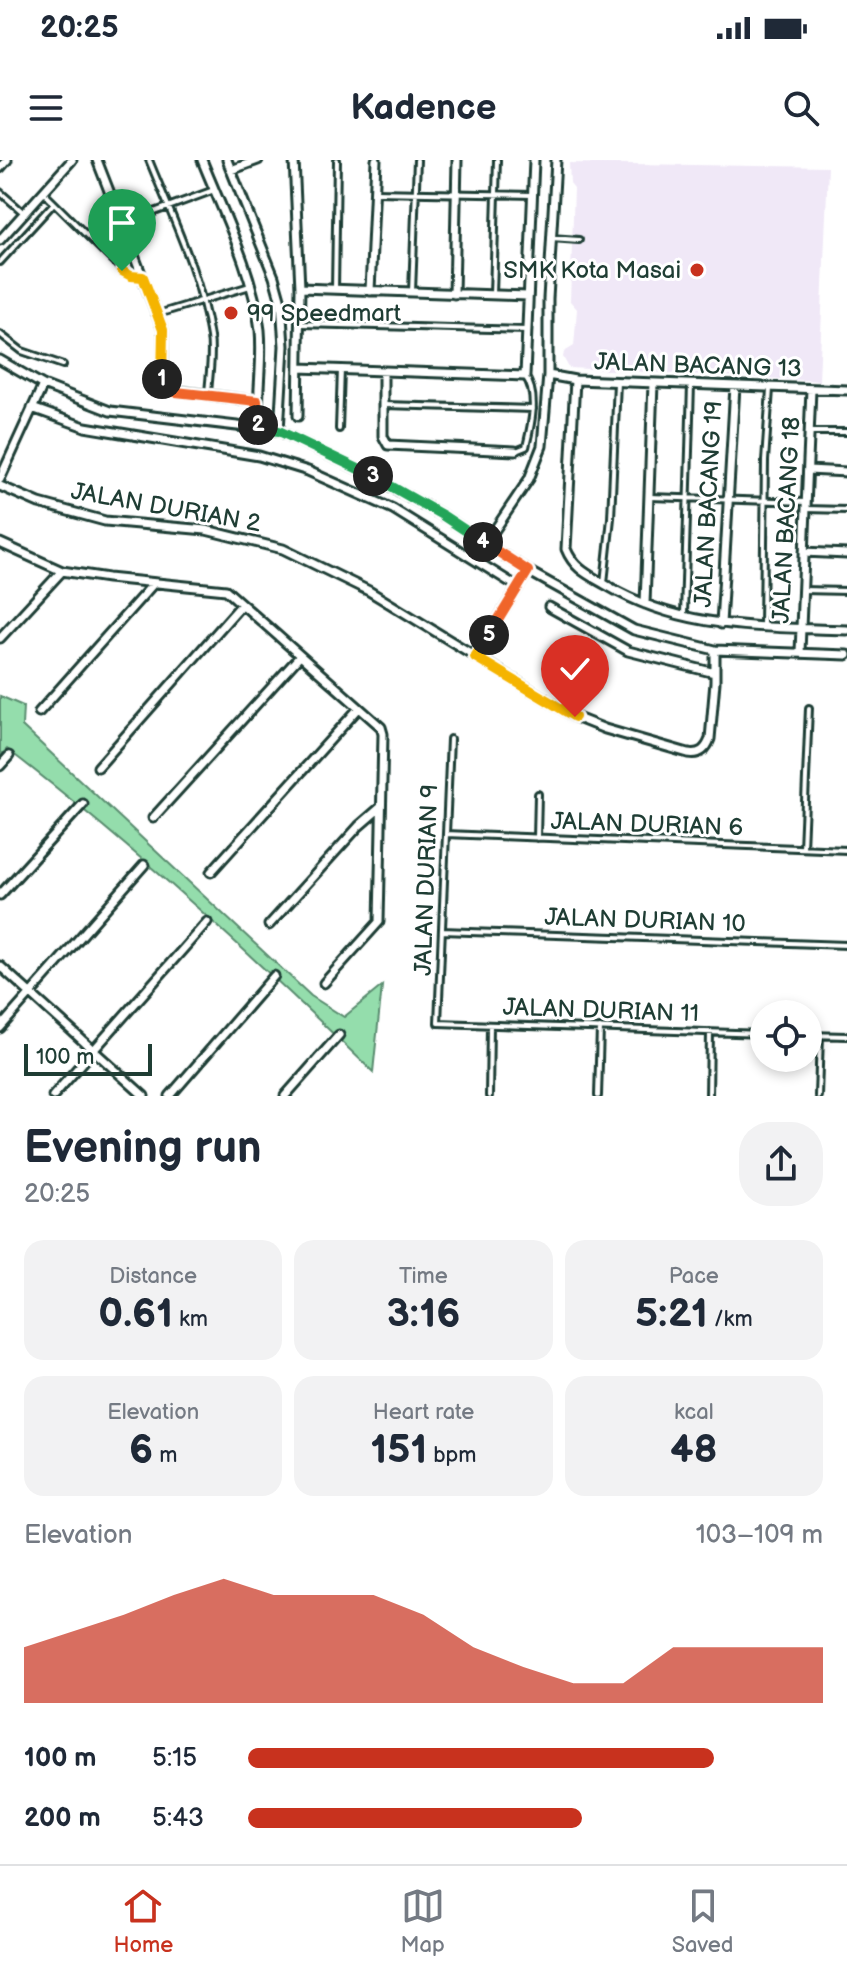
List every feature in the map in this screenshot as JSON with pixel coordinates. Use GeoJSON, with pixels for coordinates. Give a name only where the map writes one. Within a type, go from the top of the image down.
{"type":"FeatureCollection","features":[{"type":"Feature","properties":{"kind":"street"},"geometry":{"type":"LineString","coordinates":[[0,168],[7,160]]}},
{"type":"Feature","properties":{"kind":"street"},"geometry":{"type":"LineString","coordinates":[[0,240],[72,160]]}},
{"type":"Feature","properties":{"kind":"street"},"geometry":{"type":"LineString","coordinates":[[97,160],[163,330],[163,389],[257,401]]}},
{"type":"Feature","properties":{"kind":"street"},"geometry":{"type":"LineString","coordinates":[[202,160],[252,285],[260,332],[259,429]]}},
{"type":"Feature","properties":{"kind":"street"},"geometry":{"type":"LineString","coordinates":[[227,160],[281,302],[284,346],[279,431]]}},
{"type":"Feature","properties":{"kind":"street"},"geometry":{"type":"LineString","coordinates":[[231,170],[258,160]]}},
{"type":"Feature","properties":{"kind":"street"},"geometry":{"type":"LineString","coordinates":[[294,160],[300,288],[298,416]]}},
{"type":"Feature","properties":{"kind":"street"},"geometry":{"type":"LineString","coordinates":[[370,291],[376,160]]}},
{"type":"Feature","properties":{"kind":"street"},"geometry":{"type":"LineString","coordinates":[[454,294],[457,160]]}},
{"type":"Feature","properties":{"kind":"street"},"geometry":{"type":"LineString","coordinates":[[299,368],[525,376],[534,160]]}},
{"type":"Feature","properties":{"kind":"street"},"geometry":{"type":"LineString","coordinates":[[486,543],[516,501],[537,463],[542,446],[548,375],[556,160]]}},
{"type":"Feature","properties":{"kind":"street"},"geometry":{"type":"LineString","coordinates":[[300,288],[528,296]]}},
{"type":"Feature","properties":{"kind":"street"},"geometry":{"type":"LineString","coordinates":[[0,360],[43,385],[110,411],[279,431],[374,477],[442,515],[528,571],[634,630],[715,650],[847,655]]}},
{"type":"Feature","properties":{"kind":"street"},"geometry":{"type":"LineString","coordinates":[[383,371],[383,440],[388,445],[515,451]]}},
{"type":"Feature","properties":{"kind":"street","name":"JALAN BACANG 13"},"geometry":{"type":"LineString","coordinates":[[548,375],[575,380],[847,390]]}},
{"type":"Feature","properties":{"kind":"street"},"geometry":{"type":"LineString","coordinates":[[575,380],[566,549],[583,572],[645,604],[684,618],[721,624],[847,630]]}},
{"type":"Feature","properties":{"kind":"street"},"geometry":{"type":"LineString","coordinates":[[645,604],[653,383]]}},
{"type":"Feature","properties":{"kind":"street"},"geometry":{"type":"LineString","coordinates":[[0,479],[43,385]]}},
{"type":"Feature","properties":{"kind":"street","name":"JALAN BACANG 19"},"geometry":{"type":"LineString","coordinates":[[721,624],[735,386]]}},
{"type":"Feature","properties":{"kind":"street","name":"JALAN BACANG 18"},"geometry":{"type":"LineString","coordinates":[[800,652],[811,389]]}},
{"type":"Feature","properties":{"kind":"street"},"geometry":{"type":"LineString","coordinates":[[32,408],[85,427],[259,456],[308,471],[393,509],[518,587]]}},
{"type":"Feature","properties":{"kind":"street"},"geometry":{"type":"LineString","coordinates":[[808,470],[847,472]]}},
{"type":"Feature","properties":{"kind":"street","name":"JALAN DURIAN 2"},"geometry":{"type":"LineString","coordinates":[[0,486],[39,503],[105,521],[206,530],[283,549],[369,591],[589,723],[696,754],[707,747],[710,739],[715,650]]}},
{"type":"Feature","properties":{"kind":"street"},"geometry":{"type":"LineString","coordinates":[[0,543],[62,571],[225,589],[379,725],[383,732],[378,924],[324,983]]}},
{"type":"Feature","properties":{"kind":"street"},"geometry":{"type":"LineString","coordinates":[[804,552],[847,554]]}},
{"type":"Feature","properties":{"kind":"street"},"geometry":{"type":"LineString","coordinates":[[0,638],[62,571]]}},
{"type":"Feature","properties":{"kind":"street"},"geometry":{"type":"LineString","coordinates":[[475,657],[528,571]]}},
{"type":"Feature","properties":{"kind":"street"},"geometry":{"type":"LineString","coordinates":[[39,712],[154,583]]}},
{"type":"Feature","properties":{"kind":"street"},"geometry":{"type":"LineString","coordinates":[[98,767],[242,604]]}},
{"type":"Feature","properties":{"kind":"street"},"geometry":{"type":"LineString","coordinates":[[549,607],[628,651],[715,673]]}},
{"type":"Feature","properties":{"kind":"street"},"geometry":{"type":"LineString","coordinates":[[153,818],[300,656]]}},
{"type":"Feature","properties":{"kind":"street"},"geometry":{"type":"LineString","coordinates":[[211,872],[359,708]]}},
{"type":"Feature","properties":{"kind":"street"},"geometry":{"type":"LineString","coordinates":[[0,766],[9,756]]}},
{"type":"Feature","properties":{"kind":"street"},"geometry":{"type":"LineString","coordinates":[[0,895],[83,804]]}},
{"type":"Feature","properties":{"kind":"street"},"geometry":{"type":"LineString","coordinates":[[269,925],[359,826],[381,807]]}},
{"type":"Feature","properties":{"kind":"street"},"geometry":{"type":"LineString","coordinates":[[0,1028],[144,865]]}},
{"type":"Feature","properties":{"kind":"street"},"geometry":{"type":"LineString","coordinates":[[53,1096],[207,922]]}},
{"type":"Feature","properties":{"kind":"street"},"geometry":{"type":"LineString","coordinates":[[0,966],[144,1096]]}},
{"type":"Feature","properties":{"kind":"street"},"geometry":{"type":"LineString","coordinates":[[170,1096],[274,976]]}},
{"type":"Feature","properties":{"kind":"street"},"geometry":{"type":"LineString","coordinates":[[285,1096],[339,1035]]}},
{"type":"Feature","properties":{"kind":"lane"},"geometry":{"type":"LineString","coordinates":[[149,160],[203,301],[211,341],[208,396]]}},
{"type":"Feature","properties":{"kind":"lane"},"geometry":{"type":"LineString","coordinates":[[335,290],[337,160]]}},
{"type":"Feature","properties":{"kind":"lane"},"geometry":{"type":"LineString","coordinates":[[412,292],[417,160]]}},
{"type":"Feature","properties":{"kind":"lane"},"geometry":{"type":"LineString","coordinates":[[493,295],[497,160]]}},
{"type":"Feature","properties":{"kind":"lane"},"geometry":{"type":"LineString","coordinates":[[122,224],[214,190]]}},
{"type":"Feature","properties":{"kind":"lane"},"geometry":{"type":"LineString","coordinates":[[0,192],[24,213]]}},
{"type":"Feature","properties":{"kind":"lane"},"geometry":{"type":"LineString","coordinates":[[43,192],[122,271],[143,277]]}},
{"type":"Feature","properties":{"kind":"lane"},"geometry":{"type":"LineString","coordinates":[[374,192],[532,195]]}},
{"type":"Feature","properties":{"kind":"lane"},"geometry":{"type":"LineString","coordinates":[[0,262],[54,203]]}},
{"type":"Feature","properties":{"kind":"lane"},"geometry":{"type":"LineString","coordinates":[[551,238],[579,240]]}},
{"type":"Feature","properties":{"kind":"lane"},"geometry":{"type":"LineString","coordinates":[[157,314],[252,285]]}},
{"type":"Feature","properties":{"kind":"lane"},"geometry":{"type":"LineString","coordinates":[[300,324],[527,330]]}},
{"type":"Feature","properties":{"kind":"lane"},"geometry":{"type":"LineString","coordinates":[[0,334],[22,351],[63,365]]}},
{"type":"Feature","properties":{"kind":"lane"},"geometry":{"type":"LineString","coordinates":[[339,429],[341,369]]}},
{"type":"Feature","properties":{"kind":"lane"},"geometry":{"type":"LineString","coordinates":[[515,451],[526,447],[533,409],[530,385],[525,376]]}},
{"type":"Feature","properties":{"kind":"lane"},"geometry":{"type":"LineString","coordinates":[[604,584],[611,518],[617,382]]}},
{"type":"Feature","properties":{"kind":"lane"},"geometry":{"type":"LineString","coordinates":[[684,618],[691,385]]}},
{"type":"Feature","properties":{"kind":"lane"},"geometry":{"type":"LineString","coordinates":[[763,626],[770,388]]}},
{"type":"Feature","properties":{"kind":"lane"},"geometry":{"type":"LineString","coordinates":[[383,405],[533,409]]}},
{"type":"Feature","properties":{"kind":"lane"},"geometry":{"type":"LineString","coordinates":[[809,432],[847,432]]}},
{"type":"Feature","properties":{"kind":"lane"},"geometry":{"type":"LineString","coordinates":[[649,497],[765,501],[847,510]]}},
{"type":"Feature","properties":{"kind":"lane"},"geometry":{"type":"LineString","coordinates":[[802,590],[847,591]]}},
{"type":"Feature","properties":{"kind":"lane"},"geometry":{"type":"LineString","coordinates":[[803,848],[809,708]]}},
{"type":"Feature","properties":{"kind":"lane","name":"JALAN DURIAN 9"},"geometry":{"type":"LineString","coordinates":[[438,1023],[450,739]]}},
{"type":"Feature","properties":{"kind":"lane"},"geometry":{"type":"LineString","coordinates":[[537,838],[538,794]]}},
{"type":"Feature","properties":{"kind":"lane","name":"JALAN DURIAN 6"},"geometry":{"type":"LineString","coordinates":[[446,834],[847,850]]}},
{"type":"Feature","properties":{"kind":"lane","name":"JALAN DURIAN 10"},"geometry":{"type":"LineString","coordinates":[[442,931],[847,945]]}},
{"type":"Feature","properties":{"kind":"lane","name":"JALAN DURIAN 11"},"geometry":{"type":"LineString","coordinates":[[438,1023],[750,1033]]}},
{"type":"Feature","properties":{"kind":"lane"},"geometry":{"type":"LineString","coordinates":[[489,1096],[490,1025]]}},
{"type":"Feature","properties":{"kind":"lane"},"geometry":{"type":"LineString","coordinates":[[598,1096],[600,1028]]}},
{"type":"Feature","properties":{"kind":"lane"},"geometry":{"type":"LineString","coordinates":[[709,1096],[710,1032]]}},
{"type":"Feature","properties":{"kind":"lane"},"geometry":{"type":"LineString","coordinates":[[822,1035],[847,1036]]}},
{"type":"Feature","properties":{"kind":"lane"},"geometry":{"type":"LineString","coordinates":[[818,1096],[819,1072]]}},
{"type":"Feature","properties":{"kind":"shaded area","name":"SMK Kota Masai"},"geometry":{"type":"Polygon","coordinates":[[[569,163],[828,167],[819,381],[569,368],[563,357],[564,352],[574,346],[577,309],[570,301],[574,188],[570,183],[569,163]]]}},
{"type":"Feature","properties":{"kind":"green space"},"geometry":{"type":"Polygon","coordinates":[[[0,696],[23,706],[22,726],[311,996],[344,1017],[382,986],[373,1072],[240,946],[102,825],[7,749],[0,756],[0,696]]]}},
{"type":"Feature","properties":{"kind":"place","name":"SMK Kota Masai"},"geometry":{"type":"Point","coordinates":[697,270]}},
{"type":"Feature","properties":{"kind":"place","name":"99 Speedmart"},"geometry":{"type":"Point","coordinates":[231,313]}},
{"type":"Feature","properties":{"kind":"route"},"geometry":{"type":"LineString","coordinates":[[122,271],[143,277],[163,330],[162,387],[165,391],[257,401],[259,429],[279,431],[374,477],[442,515],[528,571],[475,657],[575,717]]}}]}
